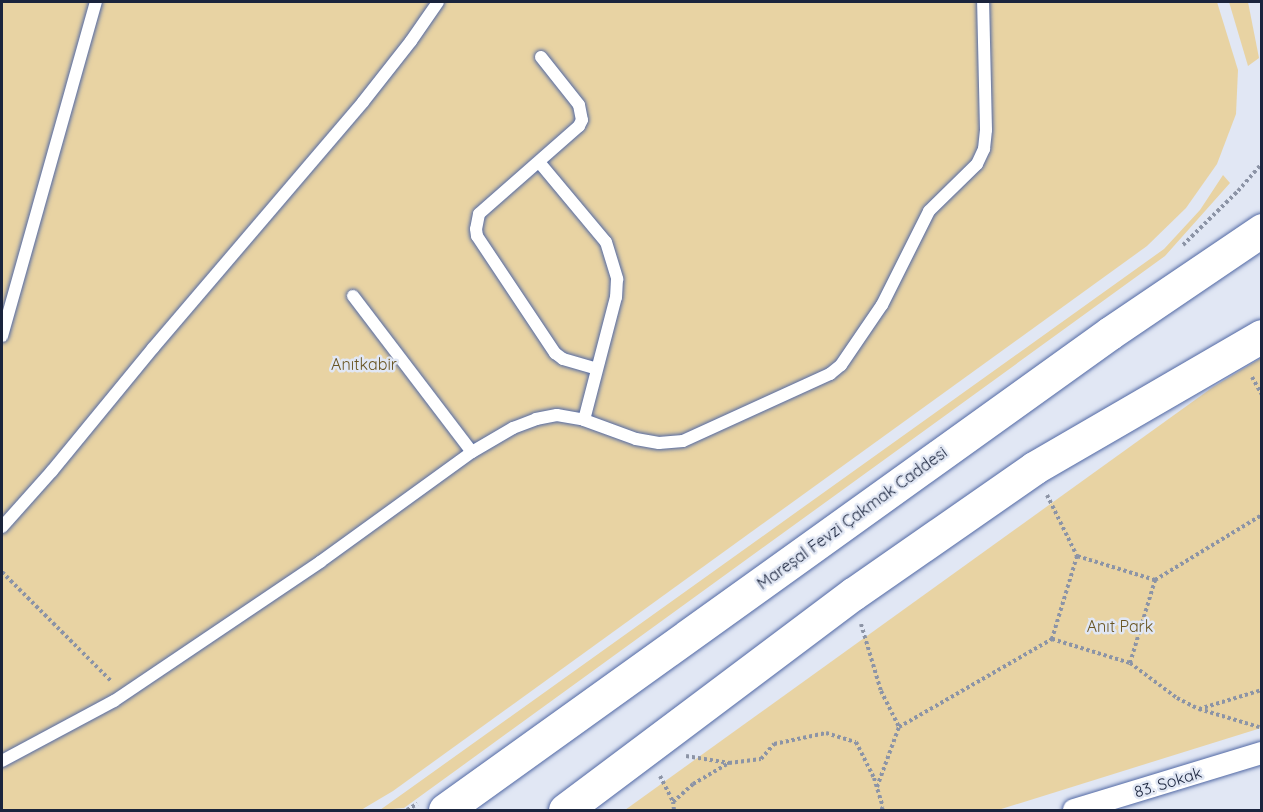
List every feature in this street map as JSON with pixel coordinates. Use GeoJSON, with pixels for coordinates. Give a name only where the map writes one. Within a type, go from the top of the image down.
{"type":"FeatureCollection","features":[{"type":"Feature","properties":{"kind":"main road","name":"Mareşal Fevzi Çakmak Caddesi"},"geometry":{"type":"LineString","coordinates":[[445,810],[1110,333],[1262,230]]}},
{"type":"Feature","properties":{"kind":"main road"},"geometry":{"type":"LineString","coordinates":[[565,810],[853,594],[1034,468],[1262,336]]}},
{"type":"Feature","properties":{"kind":"street","name":"83. Sokak"},"geometry":{"type":"LineString","coordinates":[[1074,810],[1262,753]]}},
{"type":"Feature","properties":{"kind":"lane"},"geometry":{"type":"LineString","coordinates":[[2,336],[96,2]]}},
{"type":"Feature","properties":{"kind":"lane"},"geometry":{"type":"LineString","coordinates":[[2,527],[52,471],[160,339],[363,102],[411,41],[438,2]]}},
{"type":"Feature","properties":{"kind":"lane"},"geometry":{"type":"LineString","coordinates":[[2,761],[124,694],[320,562],[472,452],[513,428],[536,419],[557,415],[584,420],[636,439],[659,442],[683,441],[820,379],[841,365],[882,305],[929,211],[977,164],[984,149],[986,130],[983,2]]}},
{"type":"Feature","properties":{"kind":"lane"},"geometry":{"type":"LineString","coordinates":[[542,57],[579,105],[582,120],[539,162],[479,214],[476,221],[477,236],[555,353],[563,359],[597,369]]}},
{"type":"Feature","properties":{"kind":"lane"},"geometry":{"type":"LineString","coordinates":[[539,162],[606,242],[613,258],[617,279],[616,297],[584,420]]}},
{"type":"Feature","properties":{"kind":"lane"},"geometry":{"type":"LineString","coordinates":[[353,296],[472,452]]}},
{"type":"Feature","properties":{"kind":"path"},"geometry":{"type":"LineString","coordinates":[[877,787],[899,727],[1052,639],[1077,556],[1034,468]]}},
{"type":"Feature","properties":{"kind":"path"},"geometry":{"type":"LineString","coordinates":[[1130,663],[1155,580],[1262,515]]}},
{"type":"Feature","properties":{"kind":"path"},"geometry":{"type":"LineString","coordinates":[[1077,556],[1155,580]]}},
{"type":"Feature","properties":{"kind":"path"},"geometry":{"type":"LineString","coordinates":[[2,572],[124,694]]}},
{"type":"Feature","properties":{"kind":"path"},"geometry":{"type":"LineString","coordinates":[[853,594],[881,691],[899,727]]}},
{"type":"Feature","properties":{"kind":"path"},"geometry":{"type":"LineString","coordinates":[[1052,639],[1130,663],[1177,698],[1199,709],[1262,728]]}},
{"type":"Feature","properties":{"kind":"path"},"geometry":{"type":"LineString","coordinates":[[1199,709],[1262,690]]}},
{"type":"Feature","properties":{"kind":"path"},"geometry":{"type":"LineString","coordinates":[[674,810],[673,802],[693,784],[729,763],[761,759],[774,744],[826,733],[856,742],[877,787],[881,810]]}},
{"type":"Feature","properties":{"kind":"green space","name":"Anıtkabir"},"geometry":{"type":"Polygon","coordinates":[[[2,2],[1217,2],[1238,70],[1236,114],[1217,164],[1186,208],[1147,246],[393,791],[361,810],[2,810],[2,2]]]}},
{"type":"Feature","properties":{"kind":"green space"},"geometry":{"type":"Polygon","coordinates":[[[1229,2],[1248,2],[1259,58],[1248,66],[1229,2]]]}},
{"type":"Feature","properties":{"kind":"green space"},"geometry":{"type":"Polygon","coordinates":[[[1223,175],[1230,183],[1165,256],[404,808],[380,810],[1164,249],[1200,210],[1223,175]]]}},
{"type":"Feature","properties":{"kind":"green space","name":"Anıt Park"},"geometry":{"type":"Polygon","coordinates":[[[1261,358],[1261,728],[998,810],[625,810],[1213,387],[1261,358]]]}}]}
